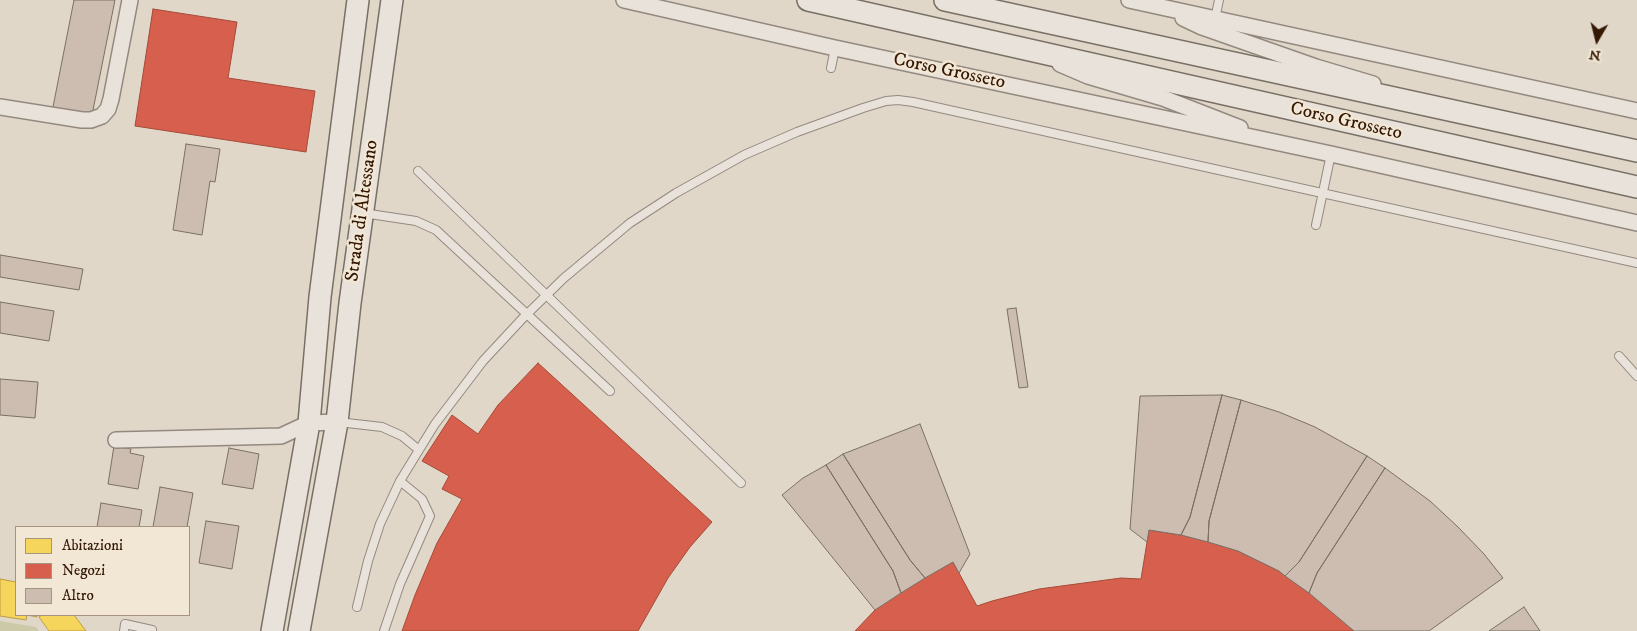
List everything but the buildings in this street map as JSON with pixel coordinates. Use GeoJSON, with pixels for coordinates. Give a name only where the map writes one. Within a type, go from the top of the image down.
{"type":"FeatureCollection","features":[{"type":"Feature","properties":{"kind":"main road","name":"Strada di Altessano"},"geometry":{"type":"LineString","coordinates":[[272,631],[309,423],[320,297],[358,0]]}},
{"type":"Feature","properties":{"kind":"main road","name":"Strada di Altessano"},"geometry":{"type":"LineString","coordinates":[[299,631],[337,422],[351,300],[392,0]]}},
{"type":"Feature","properties":{"kind":"main road","name":"Corso Grosseto"},"geometry":{"type":"LineString","coordinates":[[808,0],[1637,187]]}},
{"type":"Feature","properties":{"kind":"main road","name":"Corso Grosseto"},"geometry":{"type":"LineString","coordinates":[[945,0],[1455,113],[1637,151]]}},
{"type":"Feature","properties":{"kind":"street"},"geometry":{"type":"LineString","coordinates":[[0,107],[82,120],[92,120],[102,116],[108,109],[111,99],[130,0]]}},
{"type":"Feature","properties":{"kind":"street","name":"Corso Grosseto"},"geometry":{"type":"LineString","coordinates":[[624,0],[835,48],[1331,154],[1637,223]]}},
{"type":"Feature","properties":{"kind":"street","name":"Corso Grosseto"},"geometry":{"type":"LineString","coordinates":[[1128,0],[1637,111]]}},
{"type":"Feature","properties":{"kind":"street","name":"Corso Grosseto"},"geometry":{"type":"LineString","coordinates":[[1156,6],[1202,27],[1316,68],[1366,82],[1455,113]]}},
{"type":"Feature","properties":{"kind":"street","name":"Corso Grosseto"},"geometry":{"type":"LineString","coordinates":[[1026,50],[1088,76],[1162,98],[1274,142]]}},
{"type":"Feature","properties":{"kind":"street"},"geometry":{"type":"LineString","coordinates":[[116,440],[281,436],[309,423],[337,422]]}},
{"type":"Feature","properties":{"kind":"lane"},"geometry":{"type":"LineString","coordinates":[[1215,19],[1219,0]]}},
{"type":"Feature","properties":{"kind":"lane"},"geometry":{"type":"LineString","coordinates":[[831,68],[835,48]]}},
{"type":"Feature","properties":{"kind":"lane"},"geometry":{"type":"LineString","coordinates":[[357,607],[368,561],[380,524],[400,481],[435,424],[483,361],[547,294],[617,233],[676,193],[744,155],[776,141],[854,111],[892,100],[913,102],[1637,263]]}},
{"type":"Feature","properties":{"kind":"lane"},"geometry":{"type":"LineString","coordinates":[[1316,225],[1331,154]]}},
{"type":"Feature","properties":{"kind":"lane"},"geometry":{"type":"LineString","coordinates":[[418,171],[741,483]]}},
{"type":"Feature","properties":{"kind":"lane"},"geometry":{"type":"LineString","coordinates":[[363,212],[416,221],[436,230],[528,313],[610,391]]}},
{"type":"Feature","properties":{"kind":"lane"},"geometry":{"type":"LineString","coordinates":[[1620,356],[1637,376]]}},
{"type":"Feature","properties":{"kind":"lane"},"geometry":{"type":"LineString","coordinates":[[337,422],[382,427],[402,436],[419,450]]}},
{"type":"Feature","properties":{"kind":"lane"},"geometry":{"type":"LineString","coordinates":[[384,631],[400,584],[430,516],[422,499],[400,481]]}},
{"type":"Feature","properties":{"kind":"lane"},"geometry":{"type":"LineString","coordinates":[[124,631],[125,624],[152,630]]}},
{"type":"Feature","properties":{"kind":"shaded area"},"geometry":{"type":"Polygon","coordinates":[[[0,621],[36,627],[39,631],[0,631],[0,621]]]}}]}
